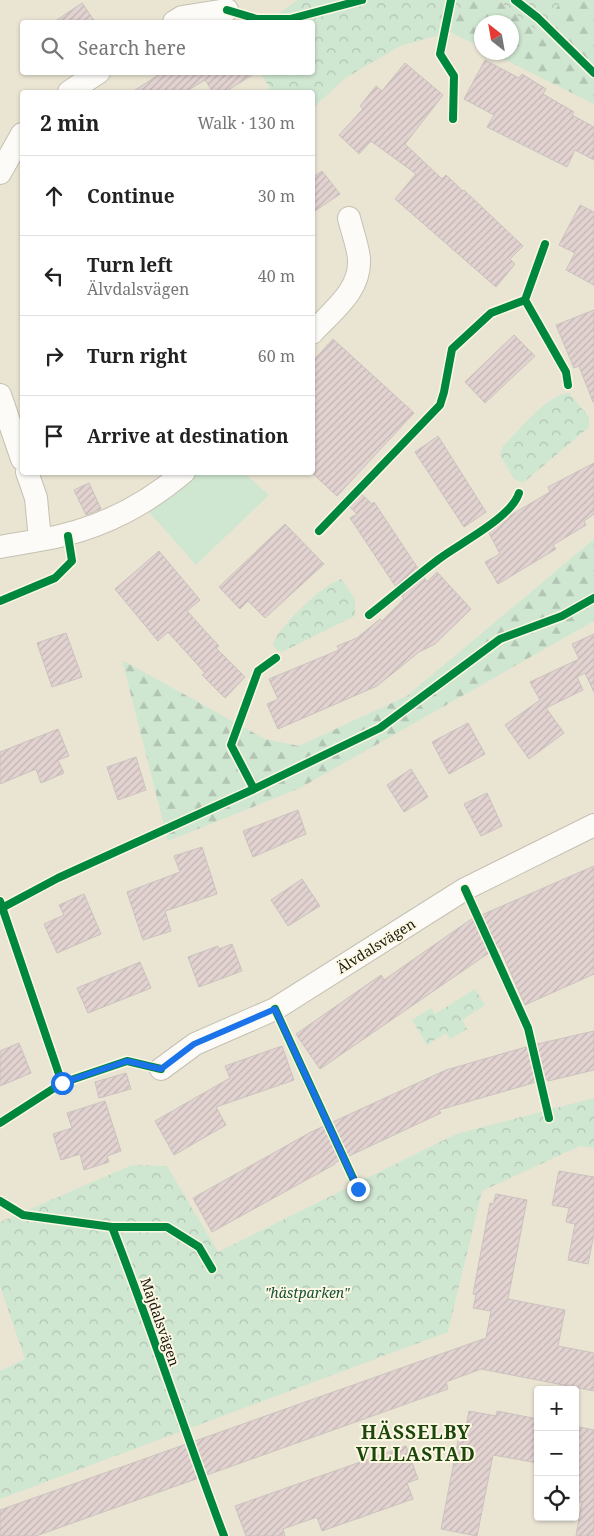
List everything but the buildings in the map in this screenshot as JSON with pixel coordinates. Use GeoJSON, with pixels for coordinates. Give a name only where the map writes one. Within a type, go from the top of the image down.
{"type":"FeatureCollection","features":[{"type":"Feature","properties":{"kind":"street"},"geometry":{"type":"LineString","coordinates":[[177,20],[182,17],[227,10]]}},
{"type":"Feature","properties":{"kind":"street"},"geometry":{"type":"LineString","coordinates":[[72,90],[94,75]]}},
{"type":"Feature","properties":{"kind":"street"},"geometry":{"type":"LineString","coordinates":[[0,173],[20,138]]}},
{"type":"Feature","properties":{"kind":"street"},"geometry":{"type":"LineString","coordinates":[[315,330],[347,296],[357,280],[359,259],[349,218]]}},
{"type":"Feature","properties":{"kind":"street"},"geometry":{"type":"LineString","coordinates":[[0,395],[20,453]]}},
{"type":"Feature","properties":{"kind":"street"},"geometry":{"type":"LineString","coordinates":[[28,475],[36,498],[40,540]]}},
{"type":"Feature","properties":{"kind":"street"},"geometry":{"type":"LineString","coordinates":[[0,547],[68,536],[140,506],[180,475]]}},
{"type":"Feature","properties":{"kind":"street","name":"Älvdalsvägen"},"geometry":{"type":"LineString","coordinates":[[161,1069],[194,1044],[275,1009],[465,889],[594,825]]}},
{"type":"Feature","properties":{"kind":"green space"},"geometry":{"type":"Polygon","coordinates":[[[298,0],[466,0],[450,32],[400,46],[344,79],[315,106],[315,90],[268,90],[270,88],[261,75],[315,75],[315,20],[269,20],[298,0]]]}},
{"type":"Feature","properties":{"kind":"green space"},"geometry":{"type":"Polygon","coordinates":[[[466,0],[498,0],[517,15],[474,15],[474,44],[450,32],[466,0]]]}},
{"type":"Feature","properties":{"kind":"green space"},"geometry":{"type":"Polygon","coordinates":[[[498,0],[562,0],[539,32],[498,0]]]}},
{"type":"Feature","properties":{"kind":"green space"},"geometry":{"type":"Polygon","coordinates":[[[562,0],[594,0],[594,104],[506,60],[519,60],[519,16],[539,32],[562,0]]]}},
{"type":"Feature","properties":{"kind":"green space"},"geometry":{"type":"Polygon","coordinates":[[[569,393],[589,417],[589,427],[523,483],[514,479],[500,455],[503,446],[542,406],[560,395],[569,393]]]}},
{"type":"Feature","properties":{"kind":"green space"},"geometry":{"type":"Polygon","coordinates":[[[192,475],[246,475],[269,495],[196,565],[149,512],[192,475]]]}},
{"type":"Feature","properties":{"kind":"green space"},"geometry":{"type":"Polygon","coordinates":[[[594,539],[594,621],[300,788],[168,841],[122,660],[265,739],[299,746],[407,696],[594,539]]]}},
{"type":"Feature","properties":{"kind":"green space"},"geometry":{"type":"Polygon","coordinates":[[[342,579],[355,600],[355,616],[282,652],[276,650],[273,643],[294,616],[314,596],[334,582],[342,579]]]}},
{"type":"Feature","properties":{"kind":"green space"},"geometry":{"type":"Polygon","coordinates":[[[475,989],[485,1005],[462,1020],[467,1029],[450,1039],[446,1033],[427,1045],[412,1020],[431,1008],[435,1014],[475,989]]]}},
{"type":"Feature","properties":{"kind":"green space","name":"\"hästparken\""},"geometry":{"type":"Polygon","coordinates":[[[594,1098],[594,1148],[580,1146],[482,1191],[448,1332],[0,1499],[0,1371],[25,1359],[0,1286],[0,1222],[132,1165],[167,1166],[218,1252],[456,1134],[594,1098]]]}},
{"type":"Feature","properties":{"kind":"cycle path"},"geometry":{"type":"LineString","coordinates":[[227,10],[257,19],[290,19],[362,0]]}},
{"type":"Feature","properties":{"kind":"cycle path"},"geometry":{"type":"LineString","coordinates":[[451,0],[440,54],[454,76],[453,119]]}},
{"type":"Feature","properties":{"kind":"cycle path"},"geometry":{"type":"LineString","coordinates":[[515,0],[538,18],[594,73]]}},
{"type":"Feature","properties":{"kind":"cycle path"},"geometry":{"type":"LineString","coordinates":[[319,531],[440,405],[452,349],[491,313],[525,300],[545,244]]}},
{"type":"Feature","properties":{"kind":"cycle path"},"geometry":{"type":"LineString","coordinates":[[525,300],[566,372],[568,385]]}},
{"type":"Feature","properties":{"kind":"cycle path"},"geometry":{"type":"LineString","coordinates":[[369,615],[439,559],[496,521],[506,512],[519,493]]}},
{"type":"Feature","properties":{"kind":"cycle path"},"geometry":{"type":"LineString","coordinates":[[0,601],[55,578],[72,561],[68,536]]}},
{"type":"Feature","properties":{"kind":"cycle path"},"geometry":{"type":"LineString","coordinates":[[0,909],[58,878],[254,789],[380,728],[500,639],[562,616],[594,598]]}},
{"type":"Feature","properties":{"kind":"cycle path"},"geometry":{"type":"LineString","coordinates":[[254,789],[231,745],[258,671],[276,658]]}},
{"type":"Feature","properties":{"kind":"cycle path"},"geometry":{"type":"LineString","coordinates":[[465,889],[528,1028],[549,1118]]}},
{"type":"Feature","properties":{"kind":"cycle path"},"geometry":{"type":"LineString","coordinates":[[0,901],[62,1083]]}},
{"type":"Feature","properties":{"kind":"cycle path"},"geometry":{"type":"LineString","coordinates":[[275,1009],[358,1189]]}},
{"type":"Feature","properties":{"kind":"cycle path"},"geometry":{"type":"LineString","coordinates":[[0,1123],[62,1083],[127,1061],[161,1069]]}},
{"type":"Feature","properties":{"kind":"cycle path","name":"Majdalsvägen"},"geometry":{"type":"LineString","coordinates":[[0,1201],[23,1215],[112,1227],[224,1536]]}},
{"type":"Feature","properties":{"kind":"cycle path"},"geometry":{"type":"LineString","coordinates":[[112,1227],[167,1227],[199,1247],[212,1269]]}},
{"type":"Feature","properties":{"kind":"district","name":"HÄSSELBY VILLASTAD"},"geometry":{"type":"Point","coordinates":[416,1443]}},
{"type":"Feature","properties":{"kind":"route"},"geometry":{"type":"LineString","coordinates":[[62,1083],[127,1061],[161,1069],[194,1044],[275,1009],[358,1189]]}}]}
